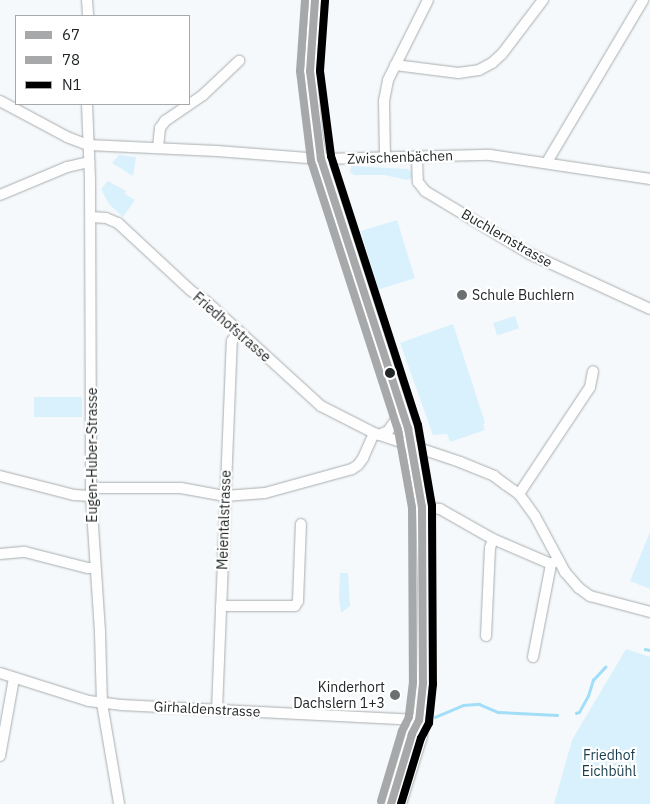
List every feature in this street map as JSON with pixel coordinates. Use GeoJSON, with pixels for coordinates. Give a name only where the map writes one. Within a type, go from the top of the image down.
{"type":"FeatureCollection","features":[{"type":"Feature","properties":{"kind":"street"},"geometry":{"type":"LineString","coordinates":[[88,0],[88,15]]}},
{"type":"Feature","properties":{"kind":"street"},"geometry":{"type":"LineString","coordinates":[[315,0],[310,71],[321,160],[412,446],[422,507],[424,582],[423,683],[419,720],[421,736],[400,804]]}},
{"type":"Feature","properties":{"kind":"street"},"geometry":{"type":"LineString","coordinates":[[385,158],[384,101],[388,80],[428,0]]}},
{"type":"Feature","properties":{"kind":"street"},"geometry":{"type":"LineString","coordinates":[[395,66],[458,73],[479,70],[492,63],[502,54],[543,0]]}},
{"type":"Feature","properties":{"kind":"street"},"geometry":{"type":"LineString","coordinates":[[547,162],[643,0]]}},
{"type":"Feature","properties":{"kind":"street"},"geometry":{"type":"LineString","coordinates":[[190,103],[203,94],[239,60]]}},
{"type":"Feature","properties":{"kind":"street","name":"Zwischenbächen"},"geometry":{"type":"LineString","coordinates":[[0,101],[67,137],[88,145],[158,147],[321,160],[417,158],[476,154],[547,162],[650,179]]}},
{"type":"Feature","properties":{"kind":"street","name":"Eugen-Huber-Strasse"},"geometry":{"type":"LineString","coordinates":[[87,105],[90,217],[91,492],[102,703],[119,804]]}},
{"type":"Feature","properties":{"kind":"street"},"geometry":{"type":"LineString","coordinates":[[158,147],[160,128],[165,121],[188,105]]}},
{"type":"Feature","properties":{"kind":"street","name":"Buchlernstrasse"},"geometry":{"type":"LineString","coordinates":[[417,158],[418,182],[425,191],[530,254],[650,309]]}},
{"type":"Feature","properties":{"kind":"street"},"geometry":{"type":"LineString","coordinates":[[0,195],[67,167],[89,162]]}},
{"type":"Feature","properties":{"kind":"street","name":"Friedhofstrasse"},"geometry":{"type":"LineString","coordinates":[[90,217],[106,218],[118,223],[322,406],[376,434],[494,476],[519,494],[542,528],[555,562],[579,588],[590,596],[606,602],[650,612]]}},
{"type":"Feature","properties":{"kind":"street","name":"Meientalstrasse"},"geometry":{"type":"LineString","coordinates":[[217,710],[232,341],[238,332]]}},
{"type":"Feature","properties":{"kind":"street"},"geometry":{"type":"LineString","coordinates":[[519,494],[590,387],[592,371]]}},
{"type":"Feature","properties":{"kind":"street"},"geometry":{"type":"LineString","coordinates":[[0,476],[74,495],[91,492],[181,488],[226,496],[264,493],[358,466],[376,434],[388,431],[402,412]]}},
{"type":"Feature","properties":{"kind":"street"},"geometry":{"type":"LineString","coordinates":[[422,507],[440,509],[493,539],[555,562],[533,657]]}},
{"type":"Feature","properties":{"kind":"street"},"geometry":{"type":"LineString","coordinates":[[221,606],[295,606],[298,601],[301,524]]}},
{"type":"Feature","properties":{"kind":"street"},"geometry":{"type":"LineString","coordinates":[[486,636],[490,548],[493,539]]}},
{"type":"Feature","properties":{"kind":"street"},"geometry":{"type":"LineString","coordinates":[[0,554],[24,552],[88,568],[95,568]]}},
{"type":"Feature","properties":{"kind":"street","name":"Girhaldenstrasse"},"geometry":{"type":"LineString","coordinates":[[0,674],[89,701],[102,703],[419,720]]}},
{"type":"Feature","properties":{"kind":"street"},"geometry":{"type":"LineString","coordinates":[[0,756],[14,678]]}},
{"type":"Feature","properties":{"kind":"street"},"geometry":{"type":"LineString","coordinates":[[391,804],[412,734],[419,720]]}},
{"type":"Feature","properties":{"kind":"green space"},"geometry":{"type":"Polygon","coordinates":[[[119,155],[136,157],[133,176],[112,163],[119,155]]]}},
{"type":"Feature","properties":{"kind":"green space"},"geometry":{"type":"Polygon","coordinates":[[[351,166],[408,169],[412,173],[412,178],[407,180],[384,175],[354,175],[350,172],[351,166]]]}},
{"type":"Feature","properties":{"kind":"green space"},"geometry":{"type":"Polygon","coordinates":[[[108,181],[126,191],[125,194],[135,200],[123,217],[109,204],[101,189],[108,181]]]}},
{"type":"Feature","properties":{"kind":"green space"},"geometry":{"type":"Polygon","coordinates":[[[397,220],[415,278],[378,289],[361,231],[397,220]]]}},
{"type":"Feature","properties":{"kind":"green space"},"geometry":{"type":"Polygon","coordinates":[[[515,316],[519,328],[497,335],[493,323],[515,316]]]}},
{"type":"Feature","properties":{"kind":"green space"},"geometry":{"type":"Polygon","coordinates":[[[453,324],[485,423],[483,424],[485,430],[450,442],[447,434],[433,435],[400,343],[453,324]]]}},
{"type":"Feature","properties":{"kind":"green space"},"geometry":{"type":"Polygon","coordinates":[[[34,397],[82,397],[82,417],[34,417],[34,397]]]}},
{"type":"Feature","properties":{"kind":"green space"},"geometry":{"type":"Polygon","coordinates":[[[650,532],[650,589],[630,581],[650,532]]]}},
{"type":"Feature","properties":{"kind":"green space"},"geometry":{"type":"Polygon","coordinates":[[[340,573],[348,573],[350,606],[341,613],[339,598],[340,573]]]}},
{"type":"Feature","properties":{"kind":"green space","name":"Friedhof Eichbühl"},"geometry":{"type":"Polygon","coordinates":[[[626,649],[650,657],[650,804],[554,804],[572,740],[626,649]]]}},
{"type":"Feature","properties":{"kind":"waterway"},"geometry":{"type":"LineString","coordinates":[[645,649],[650,650]]}},
{"type":"Feature","properties":{"kind":"waterway"},"geometry":{"type":"LineString","coordinates":[[576,713],[579,712],[588,696],[593,680],[605,667]]}},
{"type":"Feature","properties":{"kind":"waterway"},"geometry":{"type":"LineString","coordinates":[[435,717],[463,705],[479,704],[498,712],[557,715]]}},
{"type":"Feature","properties":{"kind":"transit line","name":"78"},"geometry":{"type":"LineString","coordinates":[[305,0],[300,71],[311,161],[398,430],[412,508],[413,682],[409,717],[402,731],[381,801]]}},
{"type":"Feature","properties":{"kind":"transit line","name":"67"},"geometry":{"type":"LineString","coordinates":[[315,0],[310,71],[321,159],[408,428],[422,507],[423,683],[419,720],[412,734],[391,804]]}},
{"type":"Feature","properties":{"kind":"transit line","name":"N1"},"geometry":{"type":"LineString","coordinates":[[325,1],[320,71],[331,156],[418,425],[432,506],[433,684],[429,723],[421,738],[401,804]]}},
{"type":"Feature","properties":{"kind":"place","name":"Schule Buchlern"},"geometry":{"type":"Point","coordinates":[462,295]}},
{"type":"Feature","properties":{"kind":"place","name":"Kinderhort Dachslern 1+3"},"geometry":{"type":"Point","coordinates":[395,695]}}]}
